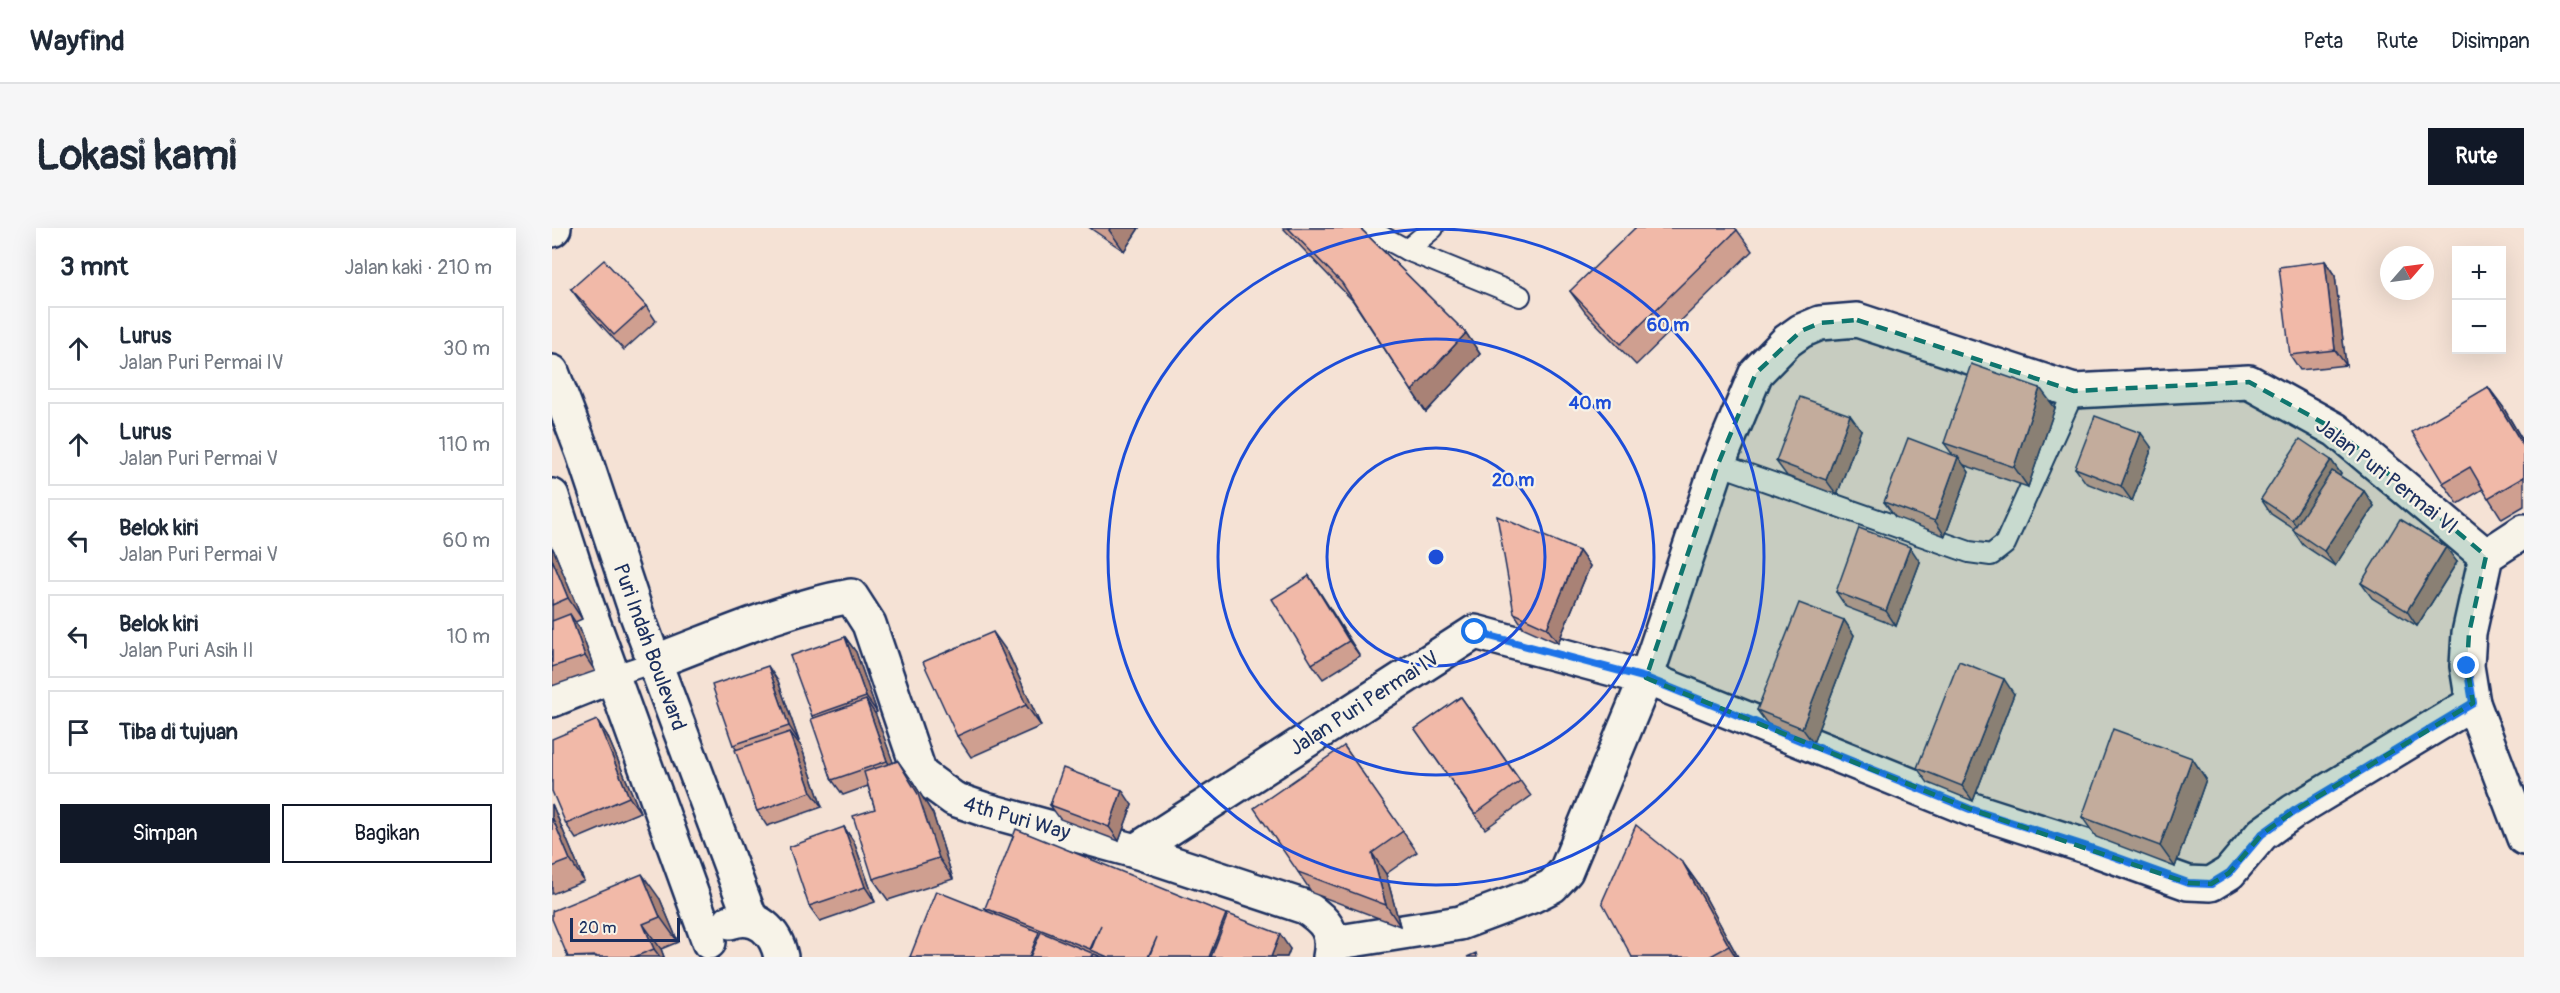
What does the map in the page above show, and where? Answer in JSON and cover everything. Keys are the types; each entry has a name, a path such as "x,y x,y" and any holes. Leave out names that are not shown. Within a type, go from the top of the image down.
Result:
{"street":[{"path":"1331,950 1460,923 1532,896 1552,886 1566,871 1646,678 1718,464 1756,373 1786,341 1820,323 1857,320 2074,391"},
{"name":"Puri Indah Boulevard","path":"552,372 654,662 751,920"},
{"name":"Jalan Puri Permai VI","path":"2074,391 2249,382 2336,430 2486,556"},
{"path":"552,484 589,472"},
{"name":"Puri Indah Boulevard","path":"552,496 708,950"},
{"path":"2524,531 2486,556 2469,633 2467,666 2473,703 2524,838"},
{"name":"4th Puri Way","path":"654,662 779,616 828,600 851,596 869,624 921,774 954,799 1135,851 1305,907 1325,921 1331,950"},
{"name":"Jalan Puri Permai IV","path":"1135,851 1475,632 1646,678 1970,809 2088,847 2188,883 2211,884 2229,873 2262,834 2294,811 2473,703"},
{"path":"552,700 612,676"},
{"path":"708,950 716,932 726,924 739,919 751,920 767,927 778,941 781,957"}],"lane":[{"path":"1372,228 1407,250 1520,296"},
{"path":"1407,250 1433,228"},
{"path":"1718,464 1969,552 1990,555 2005,544 2074,391"},
{"path":"612,676 654,662"}],"highlighted area":[{"path":"1857,320 2074,391 2249,382 2336,430 2486,556 2469,633 2467,666 2473,703 2294,811 2262,834 2229,873 2211,884 2188,883 1970,809 1646,678 1718,464 1756,373 1801,331 1820,323"}],"building":[{"path":"1288,228 1360,228 1466,333 1412,391 1342,283"},
{"path":"1635,228 1735,228 1737,230 1621,344 1570,291"},
{"path":"604,260 646,306 614,335 571,289"},
{"path":"2325,261 2335,350 2290,355 2279,267"},
{"path":"1971,364 2040,388 2014,467 1944,443"},
{"path":"2488,387 2524,447 2524,477 2488,498 2470,467 2443,483 2412,432"},
{"path":"1800,397 1850,415 1826,480 1776,461"},
{"path":"2095,416 2141,433 2121,486 2075,468"},
{"path":"1908,438 1958,457 1935,521 1884,502"},
{"path":"2300,439 2331,460 2292,520 2261,499"},
{"path":"2332,471 2364,491 2324,551 2293,530"},
{"path":"1497,516 1579,551 1547,628 1514,613"},
{"path":"2400,519 2446,547 2407,611 2361,583"},
{"path":"1859,528 1910,547 1886,611 1836,592"},
{"path":"552,559 568,598 552,605"},
{"path":"1309,576 1349,641 1312,664 1272,599"},
{"path":"1799,603 1844,620 1802,728 1757,710"},
{"path":"570,614 585,656 552,667 552,621"},
{"path":"993,632 1026,705 957,736 923,662"},
{"path":"845,637 866,697 812,716 790,656"},
{"path":"1959,661 2004,679 1962,786 1917,768"},
{"path":"768,666 789,726 733,745 712,685"},
{"path":"1461,697 1520,781 1475,814 1415,729"},
{"path":"866,700 887,761 832,780 811,719"},
{"path":"597,720 629,797 566,824 552,791 552,739"},
{"path":"2113,729 2192,758 2160,846 2082,817"},
{"path":"790,732 811,792 757,811 735,750"},
{"path":"1344,746 1403,831 1372,853 1386,905 1298,872 1254,808"},
{"path":"898,761 918,794 939,858 873,879 853,816 875,809 864,772"},
{"path":"1063,768 1122,790 1109,827 1050,805"},
{"path":"552,817 570,860 552,867"},
{"path":"1636,825 1683,863 1729,946 1709,957 1632,957 1602,902"},
{"path":"844,827 865,887 809,906 789,847"},
{"path":"1016,829 1226,914 1209,957 1149,957 1157,937 1148,957 1108,957 1091,950 1101,925 1090,949 985,908"},
{"path":"642,874 660,917 643,924 654,949 634,957 568,957 552,919 552,911"},
{"path":"936,891 1039,932 1029,957 910,957"},
{"path":"1228,914 1280,934 1271,957 1211,957"},
{"path":"1041,932 1092,953 1091,957 1030,957"}],"route":[{"path":"1475,632 1646,678 1970,809 2053,835 2188,883 2211,884 2229,873 2262,834 2294,811 2473,703 2467,666"}]}
